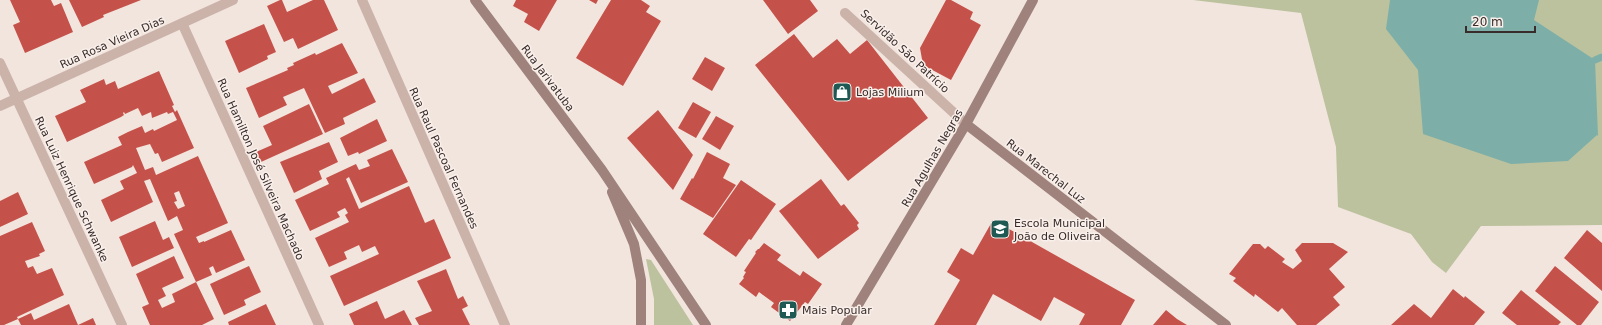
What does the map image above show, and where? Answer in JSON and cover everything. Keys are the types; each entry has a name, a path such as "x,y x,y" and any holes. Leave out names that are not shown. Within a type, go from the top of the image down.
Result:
{"main road":[{"name":"Rua Jarivatuba","path":"475,0 602,170 706,325"},
{"name":"Rua Agulhas Negras","path":"846,325 966,124 1033,0"},
{"name":"Rua Marechal Luz","path":"966,124 1226,325"},
{"name":"Rua Jarivatuba","path":"602,170 634,244 641,280 640,325"}],"street":[{"name":"Rua Rosa Vieira Dias","path":"0,106 233,0"},
{"name":"Rua Raul Pascoal Fernandes","path":"362,0 505,325"},
{"name":"Servidão São Patrício","path":"845,13 966,124"},
{"name":"Rua Hamilton José Silveira Machado","path":"182,23 319,325"},
{"name":"Rua Luiz Henrique Schwanke","path":"0,63 122,325"}],"green space":[{"path":"1193,0 1602,0 1602,225 1481,226 1446,273 1432,262 1411,234 1338,207 1336,147 1301,13"},
{"path":"646,259 651,260 693,325 654,325 654,299"}],"water":[{"path":"1390,0 1539,0 1534,20 1595,60 1598,136 1597,135 1568,161 1511,164 1423,134 1418,70 1386,29"}],"building":[{"path":"10,0 51,0 54,6 61,3 73,32 25,53 13,25 20,22"},
{"path":"69,0 141,0 103,15 104,17 82,27"},
{"path":"282,0 287,12 313,0 324,0 338,30 298,49 293,38 284,42 267,6"},
{"path":"516,0 557,0 539,31 524,22 528,14 513,6"},
{"path":"589,0 598,0 596,4"},
{"path":"611,0 641,0 650,6 646,12 661,21 623,86 576,58"},
{"path":"763,0 810,0 818,11 788,34"},
{"path":"946,0 951,0 973,12 970,19 981,25 951,80 923,65 920,48"},
{"path":"264,24 276,52 267,56 268,59 239,73 225,41"},
{"name":"Lojas Milium","path":"794,34 813,58 837,39 850,54 867,40 928,118 848,181 755,65"},
{"path":"342,43 358,73 328,86 332,94 364,78 376,102 343,118 345,124 325,133 304,88 283,97 287,105 259,118 246,88 288,70 287,68 294,65 293,63 315,53 316,55"},
{"path":"705,57 725,68 712,91 692,79"},
{"path":"159,71 174,105 172,106 175,112 177,110 194,148 162,162 158,153 155,154 150,144 136,148 145,170 153,167 156,175 198,156 228,223 196,237 199,243 204,242 231,230 245,260 216,273 213,266 209,268 212,275 196,282 174,234 183,230 177,216 168,221 150,179 144,181 153,202 111,222 101,200 124,189 120,181 137,173 133,165 132,167 94,184 84,162 122,145 118,137 128,132 142,126 145,133 153,129 154,131 177,120 173,112 168,114 167,112 152,118 151,112 142,116 138,108 125,114 124,112 124,115 121,117 67,142 55,116 86,102 80,90 104,79 106,85 115,81 118,89","holes":["179,191 185,206 178,209 174,202 177,201 174,193"]},
{"path":"693,102 711,112 696,138 678,128"},
{"path":"309,104 323,134 261,162 256,152 272,145 263,126"},
{"path":"658,110 693,155 673,190 627,138"},
{"path":"716,116 734,126 720,150 702,139"},
{"path":"377,119 387,141 359,154 358,152 348,156 340,138"},
{"path":"329,142 338,162 319,171 322,179 294,193 280,162"},
{"path":"392,149 408,182 361,203 349,177 346,179 359,209 409,186 425,223 434,219 451,258 344,306 330,276 379,254 375,246 362,252 359,245 344,252 347,259 329,267 315,238 349,222 345,215 348,213 345,208 337,212 340,217 310,231 295,200 329,184 326,178 356,164 359,170 370,166 367,160"},
{"path":"707,152 730,164 723,178 736,185 713,218 680,199 692,178 693,179"},
{"path":"821,179 841,206 844,204 859,223 857,225 859,229 818,259 779,211"},
{"path":"741,180 776,204 751,240 749,239 736,257 703,234"},
{"path":"18,192 28,214 0,227 0,201"},
{"path":"993,220 1135,300 1121,325 1079,325 1085,314 1054,297 1041,321 993,294 976,325 934,325 960,280 947,272 961,248 973,255"},
{"path":"155,221 163,240 169,237 174,248 132,267 119,237"},
{"path":"32,222 45,251 39,254 40,256 25,261 28,268 33,266 37,274 52,268 64,295 17,317 18,319 4,325 0,325 0,236"},
{"path":"1587,230 1602,243 1602,291 1564,258"},
{"path":"764,243 781,255 777,260 800,276 803,271 822,284 808,304 805,302 790,321 771,307 774,303 759,292 756,297 739,284 744,278 743,277 746,272 744,271 756,253 755,252"},
{"path":"1302,243 1333,243 1348,252 1329,269 1345,287 1333,297 1340,305 1316,325 1297,325 1282,308 1278,312 1255,294 1254,297 1233,281 1236,278 1229,274 1253,244 1260,244 1265,249 1268,246 1285,259 1282,262 1293,269 1302,261 1295,250"},
{"path":"174,256 184,278 162,288 166,296 158,300 162,308 175,302 172,294 196,282 214,319 202,325 150,325 142,307 149,304 136,274"},
{"path":"249,266 261,292 244,300 246,305 224,315 210,284"},
{"path":"1555,266 1599,302 1581,325 1577,325 1535,291"},
{"path":"446,269 458,299 463,296 468,306 462,309 470,325 419,325 415,318 432,311 417,281"},
{"path":"1453,289 1464,298 1465,296 1485,312 1474,325 1391,325 1414,304 1431,318"},
{"path":"1521,290 1561,322 1558,325 1517,325 1502,313"},
{"path":"377,301 385,319 404,310 412,325 354,325 349,314"},
{"path":"69,304 78,325 21,325 18,319 31,313 34,320"},
{"path":"266,304 276,325 229,325 228,322"},
{"path":"1166,310 1177,319 1187,325 1153,325"},
{"path":"93,318 96,325 78,325"}],"waterway":[{"path":"1595,60 1602,57"}],"place":[{"name":"Lojas Milium","path":"842,92"},
{"name":"Escola Municipal João de Oliveira","path":"1000,229"},
{"name":"Mais Popular","path":"788,310"}]}
